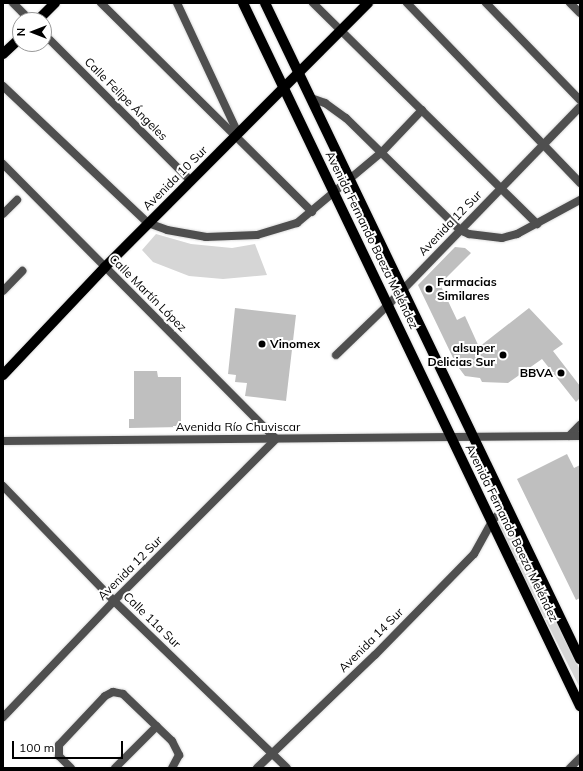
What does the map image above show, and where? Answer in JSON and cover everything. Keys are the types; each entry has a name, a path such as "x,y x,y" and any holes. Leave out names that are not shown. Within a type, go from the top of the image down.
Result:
{"main road":[{"path":"46,12 55,3"},
{"name":"Avenida Fernando Baeza Meléndez","path":"243,3 283,88 336,193 580,706"},
{"name":"Avenida Fernando Baeza Meléndez","path":"265,3 580,659"},
{"name":"Avenida 10 Sur","path":"3,375 105,267 368,3"},
{"path":"3,54 12,46"}],"street":[{"path":"13,3 22,12"},
{"path":"101,3 236,135 312,212"},
{"path":"177,3 236,135"},
{"path":"313,3 537,224"},
{"path":"407,3 544,142 580,183"},
{"path":"486,3 580,100"},
{"path":"570,3 580,13"},
{"name":"Calle Felipe Ángeles","path":"52,42 191,180"},
{"path":"3,86 148,224 185,234 228,238 275,232 297,223 336,193 382,152 422,110"},
{"path":"311,98 325,103 346,118 460,230 485,237 502,238 537,224 580,200"},
{"name":"Avenida 12 Sur","path":"336,355 403,290 580,106"},
{"name":"Calle Martín López","path":"3,164 276,439"},
{"path":"3,213 17,200"},
{"path":"3,291 22,271"},
{"path":"569,436 580,425"},
{"name":"Avenida Río Chuviscar","path":"3,440 474,438 580,436"},
{"name":"Avenida 12 Sur","path":"3,717 114,601 276,439"},
{"name":"Calle 11a Sur","path":"3,486 114,601 287,768"},
{"name":"Avenida 14 Sur","path":"257,768 474,554 492,521 507,506"},
{"path":"71,768 60,756 59,745 109,694 122,694 157,726 178,750 179,759 172,768"},
{"path":"115,768 157,726"},
{"path":"570,768 580,758"}],"shaded area":[{"path":"156,234 191,244 232,248 255,244 267,275 223,279 189,276 153,262 142,250"},
{"path":"506,517 580,670 580,688 496,523"}],"building":[{"path":"455,247 465,248 471,253 440,284 457,320 465,316 479,347 529,308 563,344 553,351 580,386 580,398 576,402 542,359 508,383 482,382 480,378 465,376 456,364 418,285"},
{"name":"Vinomex","path":"235,308 296,315 286,401 245,396 247,383 235,382 236,375 228,374"},
{"path":"134,371 157,371 158,377 181,377 181,427 129,428 129,419 134,419"},
{"path":"567,454 574,468 580,465 580,598 576,600 517,479"}],"place":[{"name":"Farmacias Similares","path":"429,289"},
{"name":"Vinomex","path":"262,344"},
{"name":"alsuper Delicias Sur","path":"503,355"},
{"name":"BBVA","path":"561,373"}]}
